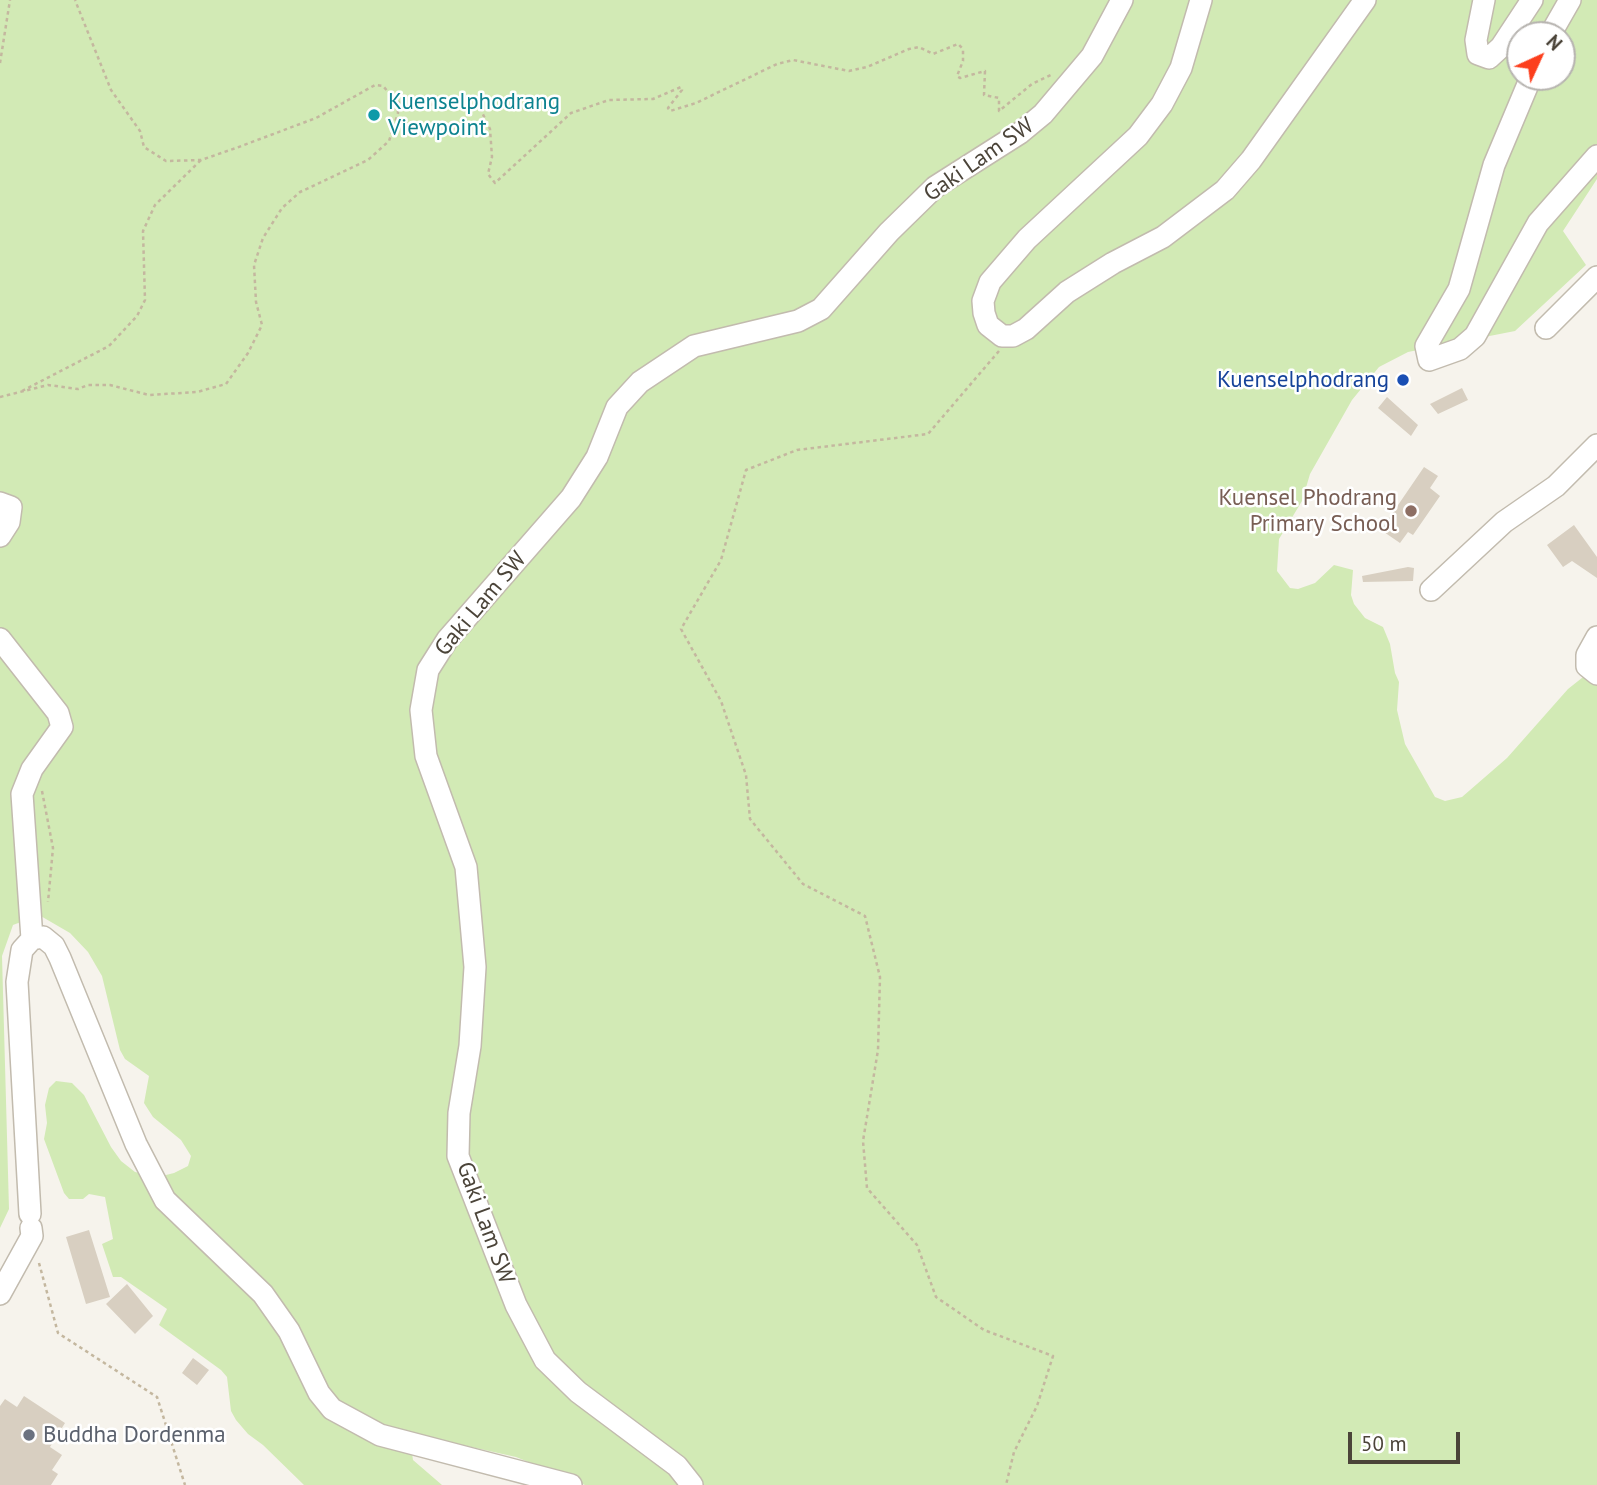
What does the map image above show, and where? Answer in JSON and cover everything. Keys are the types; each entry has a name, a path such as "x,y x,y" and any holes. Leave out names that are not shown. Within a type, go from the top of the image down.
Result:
{"street":[{"name":"Gaki Lam SW","path":"692,1485 677,1466 578,1392 545,1360 498,1262 458,1156 459,1113 470,1046 475,967 466,867 426,756 421,710 428,670 447,640 571,498 597,457 617,407 640,382 694,346 798,321 821,309 863,265 888,232 934,187 1020,133 1064,92 1092,56 1122,0"},
{"path":"1200,0 1181,68 1154,115 1129,145 1027,239 990,282 983,301 988,325 1002,336 1013,336 1026,329 1067,292 1113,263 1163,237 1200,212 1238,177 1365,0"},
{"path":"1485,0 1476,40 1478,54 1489,58 1502,47 1532,0"},
{"path":"1558,21 1570,0"},
{"path":"1525,91 1494,165 1459,289 1426,346 1429,360 1460,349 1475,336 1538,223 1597,156"},
{"path":"1546,328 1597,277"},
{"path":"1431,590 1504,522 1556,486 1597,445"},
{"path":"0,503 11,507 9,522 0,536"},
{"path":"1597,637 1587,655 1587,666 1597,674"},
{"path":"0,639 58,713 62,727 32,769 22,794 37,938"},
{"path":"0,1294 31,1226 16,982 22,950 37,938"},
{"path":"37,938 54,946 65,968 136,1144 165,1199 263,1294 289,1331 319,1393 332,1409 380,1435 570,1485"}],"path":[{"path":"0,63 10,0"},
{"path":"75,0 111,90 141,131 144,147 166,161 201,160 316,118 375,85 383,86 397,102 417,107 469,96 477,102 490,129 492,158 488,174 495,183 571,113 609,100 653,99 681,86 682,90 668,108 670,111 696,103 777,64 793,60 849,71 867,67 909,49 919,47 933,54 958,44 963,49 963,61 957,76 960,78 985,71 984,95 999,98 999,111 1048,75 1054,77 1064,92"},
{"path":"0,397 48,384 78,389 88,385 110,386 149,395 197,392 226,384 248,353 262,325 256,303 254,265 263,238 282,208 300,192 368,160 389,141 398,113 397,102"},
{"path":"13,395 109,346 127,329 145,300 144,232 155,205 201,160"},
{"path":"1006,1485 1014,1452 1037,1406 1053,1356 984,1330 936,1297 917,1245 867,1188 863,1141 878,1050 880,976 865,916 803,884 750,819 746,775 721,701 681,629 721,561 746,470 797,450 928,434 1013,336"},
{"path":"32,769 44,797 53,848 53,871 37,938"},
{"path":"31,1226 58,1333 157,1397 185,1485"}],"green space":[{"path":"0,0 1597,0 1597,179 1563,231 1586,265 1515,331 1408,352 1379,367 1352,400 1310,474 1302,501 1279,539 1277,571 1290,588 1298,589 1315,583 1334,565 1353,570 1351,595 1354,604 1365,618 1383,627 1390,644 1399,682 1397,710 1405,744 1435,797 1445,801 1462,797 1507,758 1568,689 1597,666 1597,1485 585,1485 516,1457 409,1433 413,1460 442,1485 304,1485 236,1420 231,1411 227,1377 221,1370 159,1325 167,1309 121,1277 113,1277 102,1244 113,1239 105,1197 89,1194 83,1199 69,1199 64,1193 44,1139 47,1123 45,1105 49,1088 56,1081 72,1083 84,1095 111,1147 121,1161 135,1172 158,1177 174,1173 188,1166 191,1156 181,1140 153,1117 144,1103 149,1076 125,1059 120,1050 102,976 88,952 70,933 39,915 13,925 2,956 9,1209 0,1228"}],"building":[{"path":"1462,388 1468,400 1438,414 1430,404"},
{"path":"1387,397 1418,425 1411,436 1378,408"},
{"path":"1424,467 1438,476 1430,488 1440,496 1413,535 1408,532 1400,543 1381,530"},
{"path":"1574,525 1597,557 1597,578 1572,561 1563,567 1547,545"},
{"path":"1414,568 1413,581 1363,582 1362,576"},
{"path":"89,1230 110,1297 86,1304 66,1237"},
{"path":"127,1284 153,1316 135,1334 106,1304"},
{"path":"193,1358 209,1370 197,1385 182,1373"},
{"name":"Buddha Dordenma","path":"24,1396 65,1423 50,1447 62,1455 52,1470 58,1474 51,1485 0,1485 0,1406 5,1399 17,1407"}],"place":[{"name":"Kuenselphodrang Viewpoint","path":"374,115"},
{"name":"Kuenselphodrang","path":"1403,380"},
{"name":"Kuensel Phodrang Primary School","path":"1411,511"},
{"name":"Buddha Dordenma","path":"29,1435"}]}
